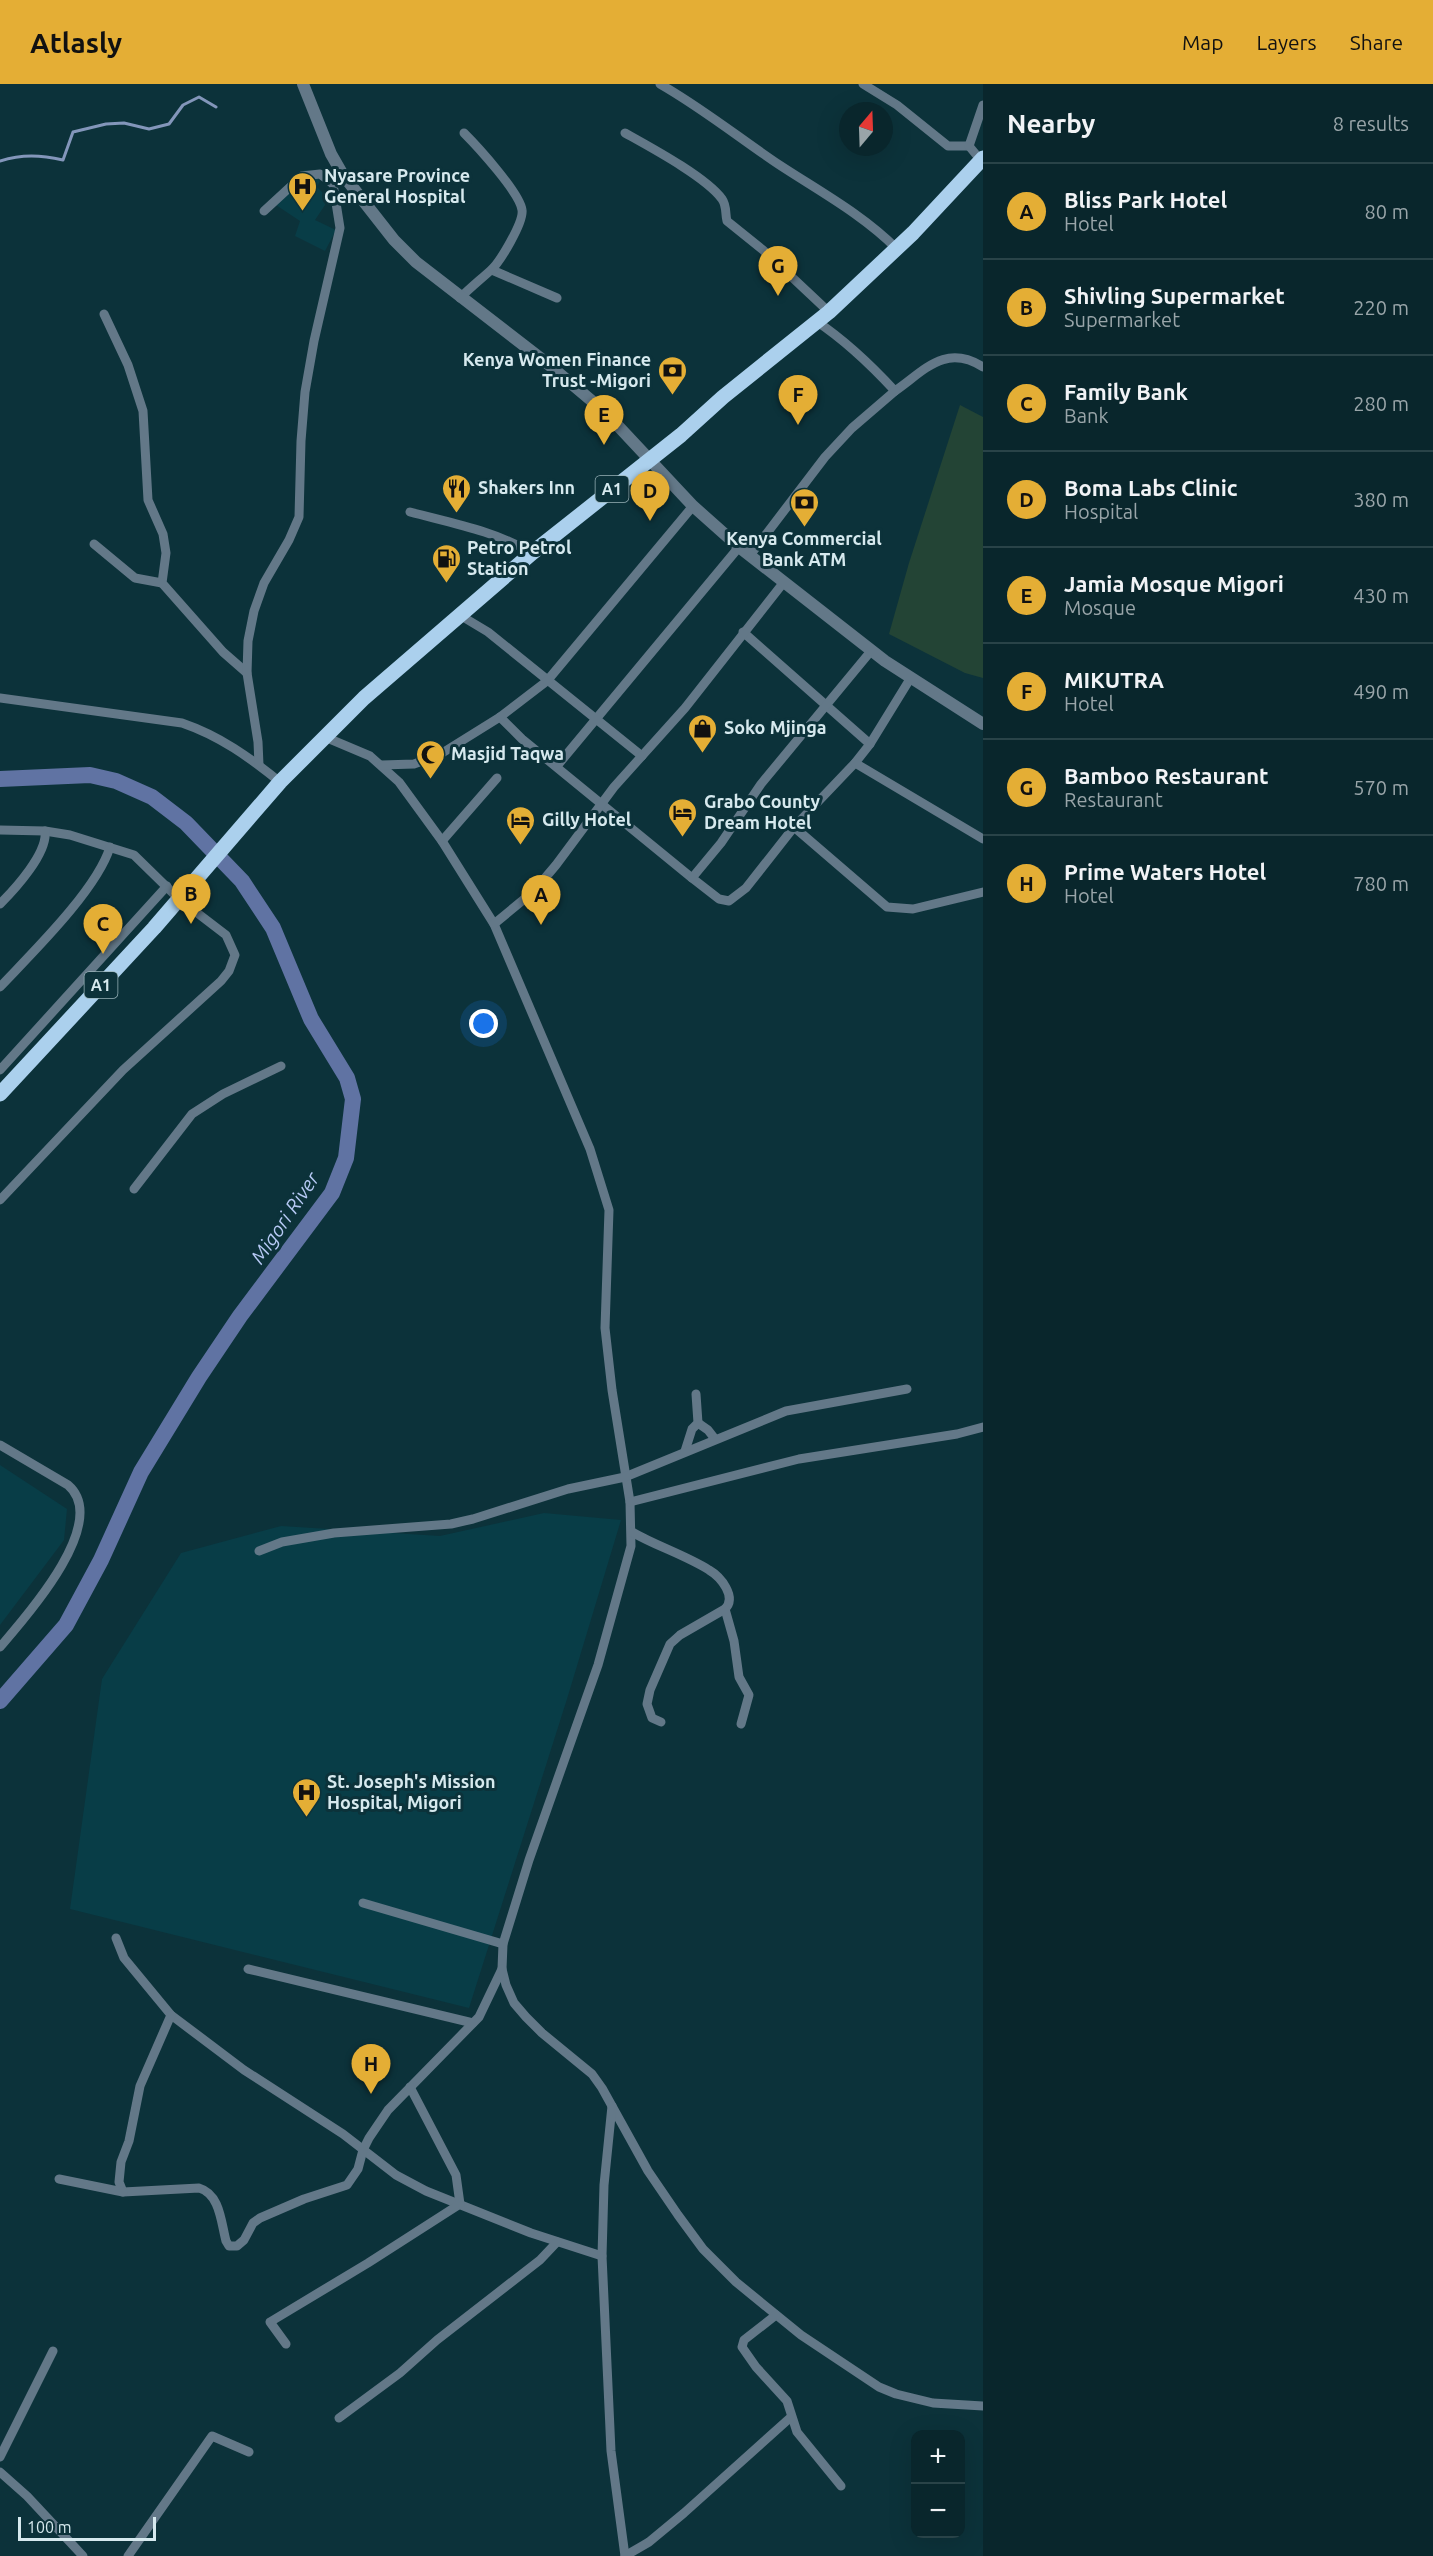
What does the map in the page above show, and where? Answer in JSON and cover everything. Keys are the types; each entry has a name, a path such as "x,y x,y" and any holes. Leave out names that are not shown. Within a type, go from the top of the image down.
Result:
{"highway":[{"name":"A1","path":"0,1094 179,899 280,782 388,676 532,553 829,312 897,249 982,161"}],"street":[{"path":"303,84 331,154 343,175 394,240 460,298 583,393 610,417 693,506 739,547 871,651 910,679 983,724"},
{"path":"660,84 691,102 777,163 828,194 871,225 897,249"},
{"path":"863,84 897,105 948,146 969,146 982,161"},
{"path":"969,146 983,105"},
{"path":"460,298 472,285 492,270 519,225 522,209 520,202 488,158 464,133"},
{"path":"625,133 677,164 712,189 725,204 727,221 763,250 829,312"},
{"path":"259,765 258,742 247,673 248,641 258,597 299,517 305,392 314,341 340,228 333,184 320,174 302,176 264,211"},
{"path":"333,184 343,175"},
{"path":"492,270 557,298"},
{"path":"104,314 128,365 143,411 148,500 164,534 166,553 162,583"},
{"path":"816,321 837,335 867,361 895,391"},
{"path":"751,555 825,457 852,428 895,391 938,360 948,358 968,360 983,367"},
{"path":"382,765 402,766 427,761 500,717 547,681 693,506"},
{"path":"410,512 456,523 510,542 532,553"},
{"path":"94,544 135,578 162,583 223,652 247,673"},
{"path":"556,766 739,547"},
{"path":"494,924 534,891 602,804 685,708 784,582"},
{"path":"459,614 488,632 642,756"},
{"path":"743,632 870,744"},
{"path":"692,878 721,843 761,784 871,651"},
{"path":"500,717 522,739 692,878 719,899 729,901 733,900 763,868 794,827 855,763 870,744 910,679"},
{"path":"0,698 182,723 220,738 280,782"},
{"path":"325,737 370,756 399,782 442,841 494,924 590,1149 605,1192 609,1230 605,1328 630,1502 632,1532 627,1564 598,1665 529,1860 503,1944 502,1969 506,1985 514,2003 526,2017 592,2074 648,2171 704,2249 736,2282 776,2315 850,2369 879,2387 896,2394 933,2403 983,2406"},
{"path":"855,763 983,839"},
{"path":"442,841 496,778"},
{"path":"794,827 887,907 913,909 983,892"},
{"path":"0,830 45,831 70,835 126,852 141,860 179,899 203,916 230,941 235,956 229,971 123,1070 0,1200"},
{"path":"0,904 31,866 43,845 45,831"},
{"path":"0,987 78,900 101,868 110,847"},
{"path":"0,1070 167,886"},
{"path":"134,1189 192,1114 223,1094 281,1066"},
{"path":"259,1551 282,1542 334,1533 451,1524 493,1514 568,1490 625,1477 786,1411 907,1389"},
{"path":"685,1451 692,1429 698,1423 696,1394"},
{"path":"698,1423 715,1439"},
{"path":"630,1502 822,1455 957,1434 983,1427"},
{"path":"0,1445 68,1485 75,1491 81,1509 77,1531 64,1561 19,1627 0,1647"},
{"path":"632,1532 710,1570 727,1589 729,1601 725,1609 680,1635 670,1644 646,1704 652,1718 661,1722"},
{"path":"725,1609 734,1641 739,1677 749,1697 741,1724"},
{"path":"363,1903 503,1944"},
{"path":"116,1938 124,1958 171,2014 244,2070 343,2134 411,2183 557,2242 602,2256"},
{"path":"248,1969 473,2024"},
{"path":"59,2179 123,2192 204,2189 213,2196 226,2241 229,2246 237,2246 244,2240 253,2223 260,2218 304,2199 347,2185 358,2169 363,2150 388,2110 473,2024 484,2009 502,1969"},
{"path":"123,2192 119,2182 121,2162 129,2141 140,2086 171,2014"},
{"path":"410,2087 456,2175 460,2204"},
{"path":"612,2106 604,2186 602,2256 611,2451 625,2556 649,2542 684,2513 791,2417"},
{"path":"286,2344 270,2322 460,2204"},
{"path":"339,2418 476,2312 540,2260 557,2242"},
{"path":"776,2315 744,2340 742,2347 756,2367 787,2401 797,2432 841,2486"},
{"path":"0,2457 53,2351"},
{"path":"128,2556 212,2436 249,2452"},
{"path":"0,2472 27,2496 83,2556"}],"shaded area":[{"name":"Nyasare Province General Hospital","path":"311,171 320,181 317,187 324,194 322,198 327,202 315,220 336,230 325,251 295,236 300,221 270,201 297,173"},
{"path":"0,1465 67,1509 64,1540 0,1625"},
{"name":"St. Joseph's Mission Hospital, Migori","path":"544,1513 621,1520 469,2008 70,1909 102,1679 181,1553 281,1526 440,1536"}],"green space":[{"path":"960,405 983,417 983,678 965,673 889,634 909,563"}],"waterway":[{"path":"0,161 32,156 63,160 73,132 106,124 124,123 149,129 169,124 183,105 199,97 216,107"},
{"name":"Migori River","path":"0,779 90,775 116,781 152,797 186,823 242,881 273,928 311,1019 347,1078 353,1099 346,1158 332,1193 240,1316 199,1377 141,1472 101,1560 66,1625 0,1701"}],"place":[{"name":"Nyasare Province General Hospital","path":"303,212"},
{"name":"Bamboo Restaurant","path":"778,296"},
{"name":"Kenya Women Finance Trust -Migori","path":"672,396"},
{"name":"MIKUTRA","path":"798,425"},
{"name":"Jamia Mosque Migori","path":"604,445"},
{"name":"Shakers Inn","path":"457,514"},
{"name":"Boma Labs Clinic","path":"650,521"},
{"name":"Kenya Commercial Bank ATM","path":"804,528"},
{"name":"Petro Petrol Station","path":"446,584"},
{"name":"Soko Mjinga","path":"703,754"},
{"name":"Masjid Taqwa","path":"430,780"},
{"name":"Grabo County Dream Hotel","path":"683,838"},
{"name":"Gilly Hotel","path":"521,846"},
{"name":"Shivling Supermarket","path":"191,924"},
{"name":"Bliss Park Hotel","path":"541,925"},
{"name":"Family Bank","path":"103,954"},
{"name":"St. Joseph's Mission Hospital, Migori","path":"306,1818"},
{"name":"Prime Waters Hotel","path":"371,2094"}]}
